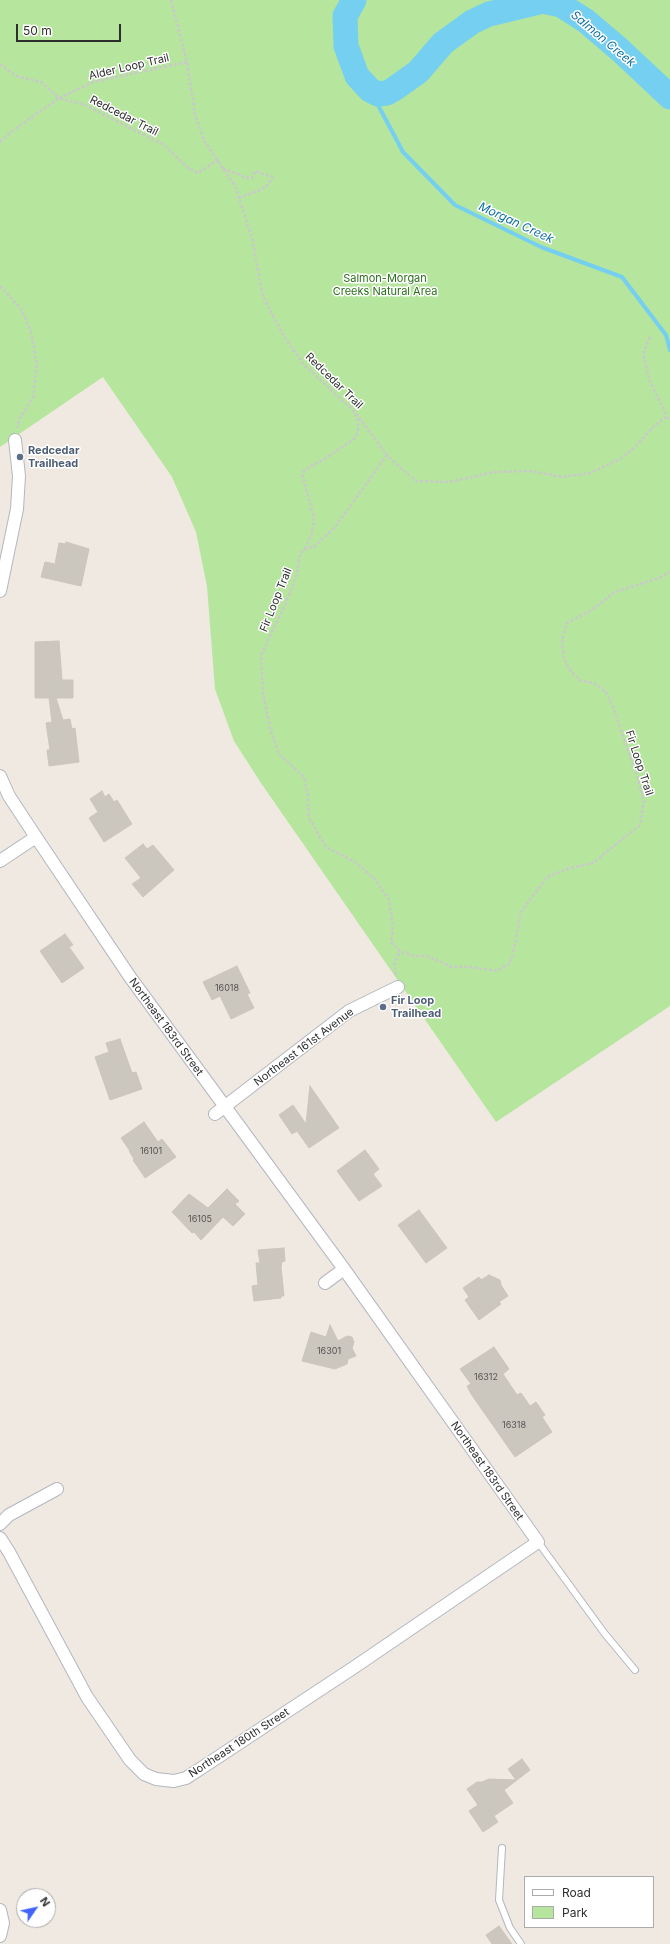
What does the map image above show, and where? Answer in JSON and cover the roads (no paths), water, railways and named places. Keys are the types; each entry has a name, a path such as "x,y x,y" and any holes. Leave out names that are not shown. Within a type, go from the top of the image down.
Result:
{"street":[{"path":"0,591 17,509 19,476 14,440"},
{"name":"Northeast 183rd Street","path":"0,776 9,796 219,1111 344,1269 538,1542"},
{"path":"0,861 36,837"},
{"name":"Northeast 161st Avenue","path":"219,1111 349,1011 398,987"},
{"path":"325,1283 344,1269"},
{"path":"0,1524 9,1516 56,1489"},
{"name":"Northeast 180th Street","path":"0,1538 10,1552 87,1697 130,1760 144,1774 156,1779 174,1781 186,1778 210,1763 538,1542"},
{"path":"0,1910 3,1923 0,1936"}],"lane":[{"name":"Northeast 183rd Street","path":"538,1542 605,1634 635,1670"},
{"path":"502,1848 499,1900 510,1928 521,1944"}],"waterway":[{"name":"Salmon Creek","path":"354,0 345,16 346,46 357,76 370,90 378,94 387,93 418,72 443,43 472,22 489,14 543,1 561,5 586,21 620,50 670,97"},
{"name":"Morgan Creek","path":"370,90 403,152 455,205 541,247 622,277 666,335 670,350"}],"place":[{"name":"Redcedar Trailhead","path":"20,457"},
{"name":"Fir Loop Trailhead","path":"383,1007"}],"park label":[{"name":"Salmon-Morgan Creeks Natural Area","path":"385,285"}]}
